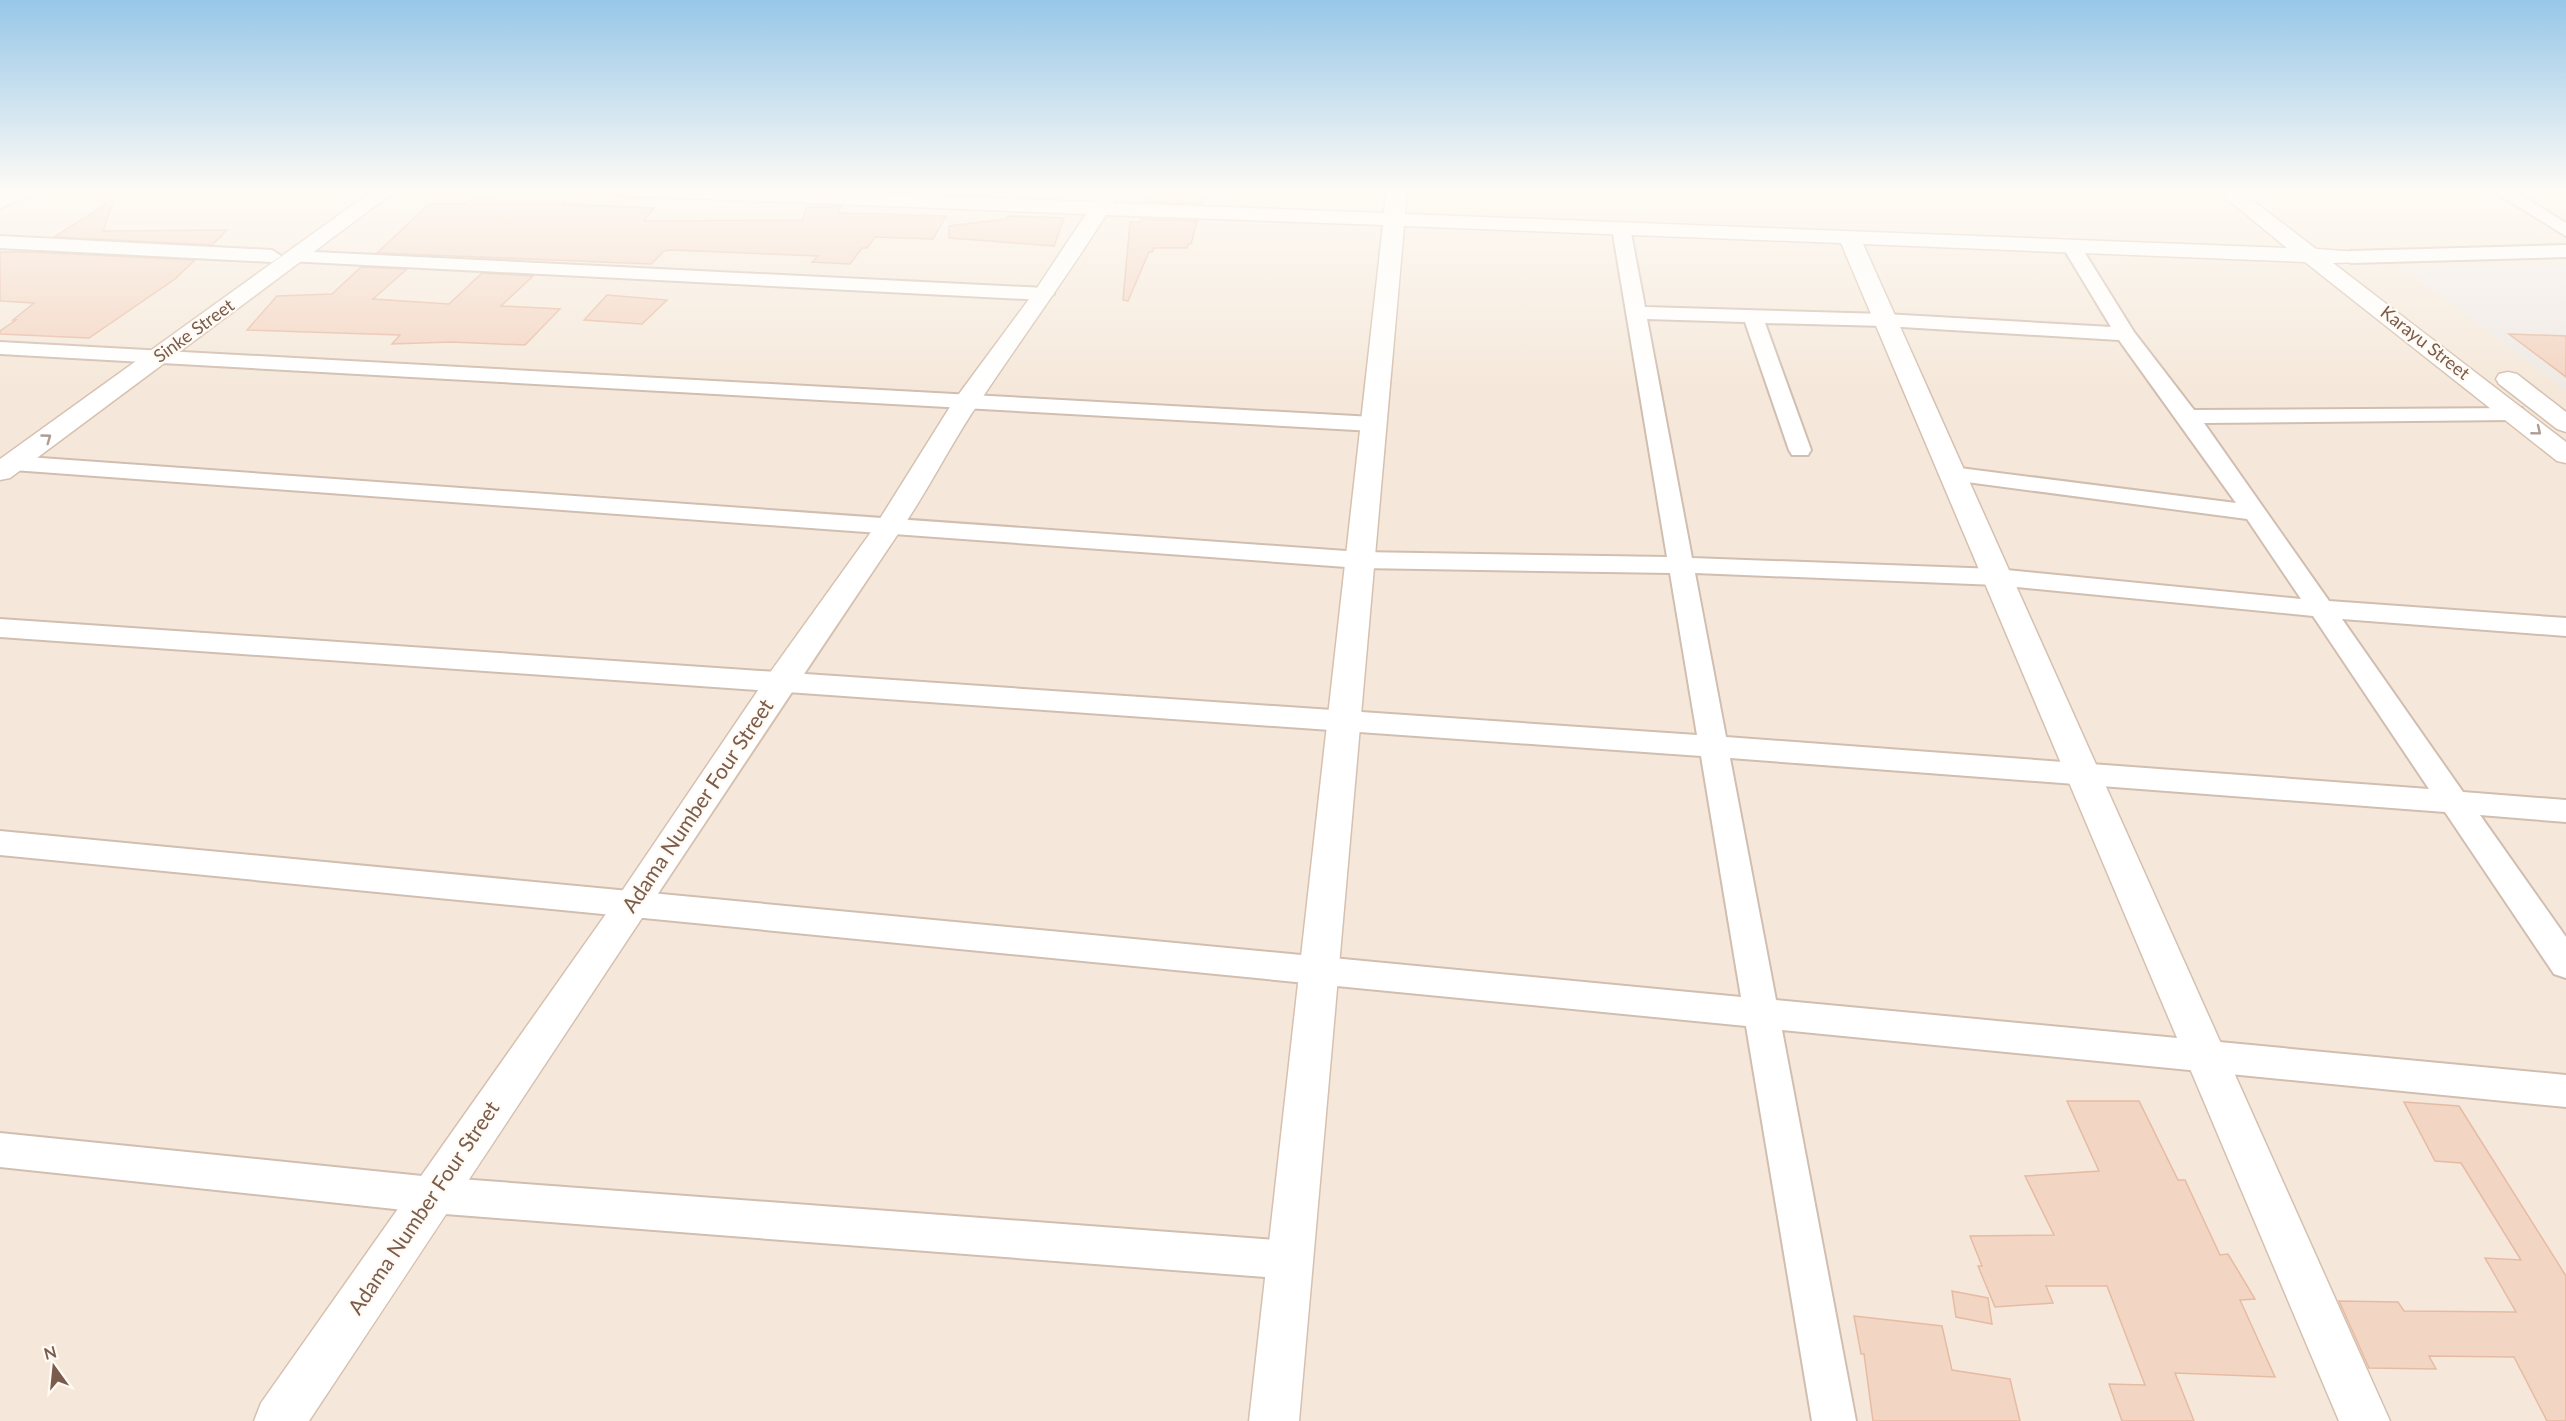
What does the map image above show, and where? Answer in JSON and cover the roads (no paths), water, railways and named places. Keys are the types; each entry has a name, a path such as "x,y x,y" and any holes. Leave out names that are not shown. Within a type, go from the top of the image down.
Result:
{"street":[{"path":"270,255 1044,294"},
{"name":"Adama Number Four Street","path":"279,1421 633,904 780,682 889,527 966,402 1069,255"},
{"path":"1274,1421 1390,255"},
{"path":"1626,255 1834,1421"},
{"path":"1857,255 2365,1421"},
{"path":"2077,255 2125,334 2188,417 2566,964"},
{"name":"Karayu Street","path":"2330,255 2566,455"},
{"name":"Karayu Street","path":"2346,255 2379,279"},
{"path":"2351,257 2411,255"},
{"name":"Sinke Street","path":"4,462 133,356 284,256"},
{"name":"Sinke Street","path":"4,462 158,357 284,256"},
{"path":"1636,313 1885,320 2125,334"},
{"path":"1753,316 1800,450"},
{"path":"0,348 1373,424"},
{"name":"Karayu Street","path":"2491,366 2566,424"},
{"path":"2188,417 2514,413"},
{"path":"4,462 1360,560 1681,565 1997,577 2322,609 2554,627 2566,650"},
{"path":"1952,474 2255,513"},
{"path":"0,628 2082,772 2566,812"},
{"path":"0,843 2566,1091"},
{"path":"0,1150 432,1195 1290,1260"}]}
